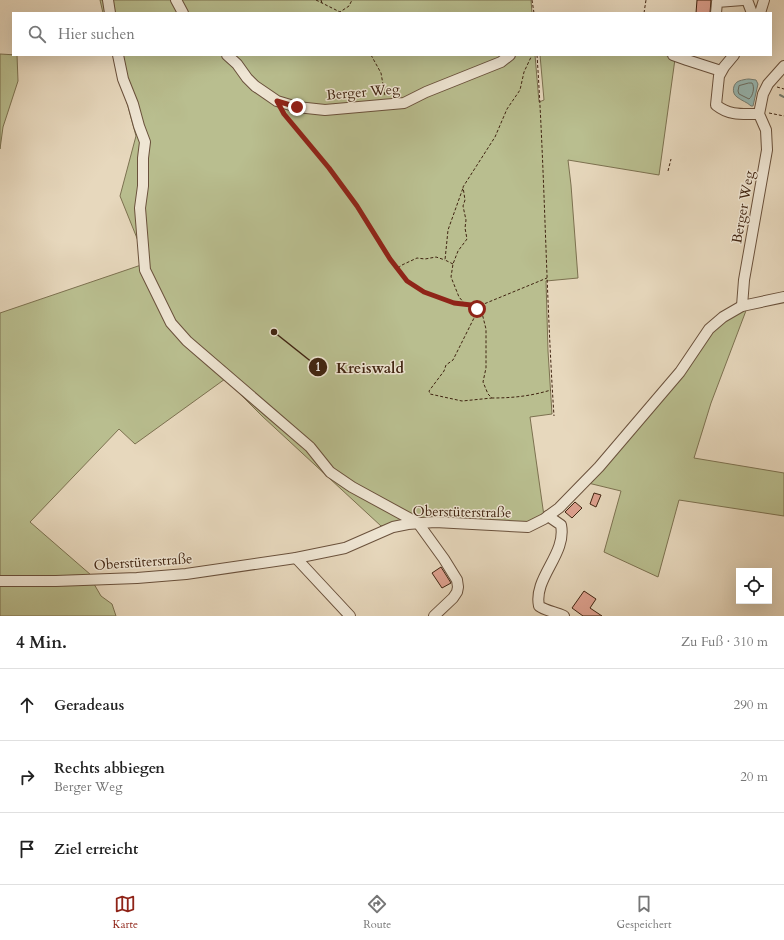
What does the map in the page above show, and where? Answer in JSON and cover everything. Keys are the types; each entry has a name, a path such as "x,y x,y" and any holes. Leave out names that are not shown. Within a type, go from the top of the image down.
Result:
{"street":[{"path":"108,0 110,12"},
{"path":"176,0 182,12"},
{"path":"716,12 717,2 743,0"},
{"path":"747,0 752,12"},
{"path":"760,12 764,0"},
{"path":"118,56 123,79 145,142 143,158 143,186 140,208 145,270 171,323 187,341 310,447 330,472 352,487 418,523 457,580 457,592 453,598 434,616"},
{"name":"Berger Weg","path":"228,56 237,64 255,86 277,101 297,107 325,110 400,104 501,62 509,56"},
{"path":"676,56 687,60 724,63"},
{"path":"733,56 724,63 718,82 716,105 724,111 760,117"},
{"name":"Berger Weg","path":"742,306 744,280 767,150 766,130 760,117 763,94 768,84 784,66"},
{"name":"Oberstüterstraße","path":"0,581 56,582 186,574 296,558 346,548 394,527 418,523 435,522 528,527 559,508 604,461 680,372 709,329 723,317 742,306 784,297"},
{"path":"548,516 561,525 561,541 537,598 539,606 543,609 553,611 564,616"},
{"path":"296,558 350,616"}],"path":[{"path":"316,0 338,12"},
{"path":"321,0 322,4"},
{"path":"341,12 349,6 352,0"},
{"path":"532,0 534,12"},
{"path":"645,12 646,0"},
{"path":"372,56 381,73 386,105"},
{"path":"445,260 448,230 463,187 495,137 507,109 520,90 524,72 532,56"},
{"path":"537,56 543,141 547,278 554,416"},
{"path":"277,101 284,114 329,168 357,206 407,281 424,292 454,303 479,306 547,278"},
{"path":"760,117 770,113 784,116"},
{"path":"668,171 671,159"},
{"path":"463,187 465,200 463,206 466,220 464,228 467,239 458,251 453,264 451,277 459,297 465,304"},
{"path":"398,269 402,265 417,258 425,259 436,257 453,264"},
{"path":"471,305 482,313 486,329 486,368 483,382 488,394 492,398"},
{"path":"477,309 476,314 453,360 446,365 429,391 430,394 462,402 492,398 513,398 535,395 552,390"}],"green space":[{"path":"100,0 531,0 532,12 103,12"},
{"path":"0,54 12,55 12,56 17,56 18,81 3,127 0,149"},
{"path":"114,56 535,56 539,102 544,100 540,56 668,56 675,59 659,175 568,160 578,278 546,281 552,414 530,417 544,516 528,525 406,521 381,526 262,416 225,379 135,444 119,429 30,522 91,575 0,577 0,313 147,263 120,196 136,136"},
{"path":"747,308 711,403 694,458 784,473 784,516 679,500 658,577 604,552 621,491 588,483 719,324"},
{"path":"94,584 101,596 112,604 116,616 0,616 0,585"}],"water":[{"path":"749,79 756,80 758,84 753,106 737,97 733,91 737,82"}],"building":[{"path":"697,0 711,0 710,12 696,12"},
{"path":"594,493 601,495 596,507 590,504"},
{"path":"575,502 582,508 572,518 565,512"},
{"path":"441,567 451,583 442,588 432,573"},
{"path":"584,591 596,599 590,608 602,616 583,616 572,608"}],"waterway":[{"path":"780,95 784,97"}],"place":[{"name":"Kreiswald","path":"274,332"}],"route":[{"path":"297,107 286,105 277,101 284,114 329,168 357,206 390,259 407,281 424,292 454,303 471,305 477,309"}]}
